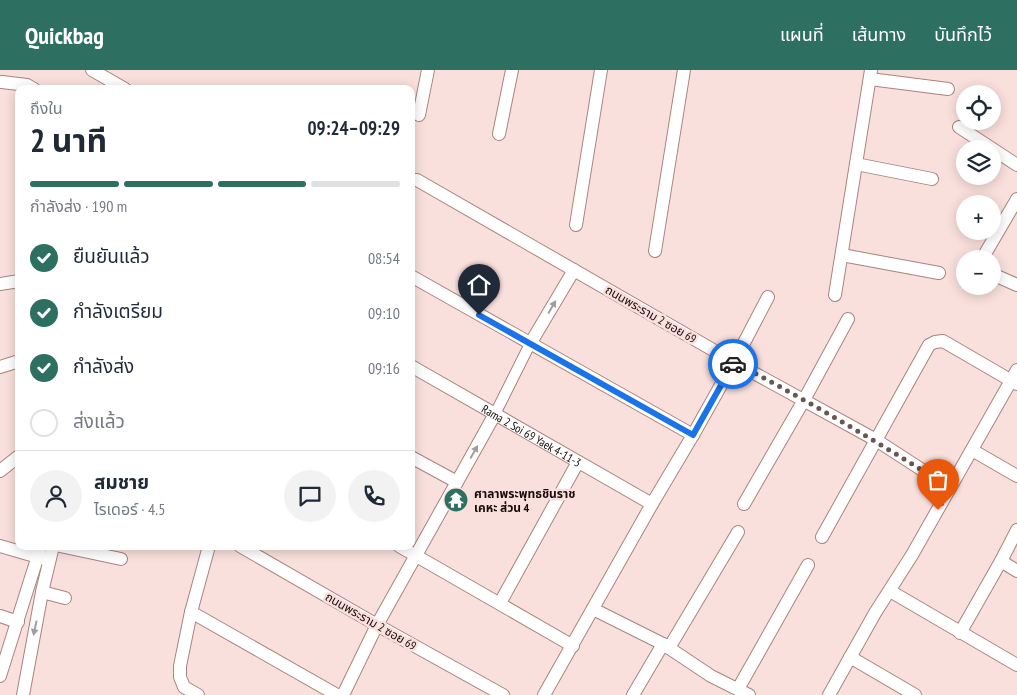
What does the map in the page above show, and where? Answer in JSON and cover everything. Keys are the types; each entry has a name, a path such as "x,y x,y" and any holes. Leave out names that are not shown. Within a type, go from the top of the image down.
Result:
{"street":[{"path":"92,70 118,85"},
{"path":"419,115 428,70"},
{"path":"498,134 512,70"},
{"path":"576,225 602,70"},
{"path":"655,251 684,70"},
{"path":"835,295 870,75 948,89"},
{"path":"3,81 22,85"},
{"path":"964,130 1017,165"},
{"path":"856,164 932,180"},
{"name":"ถนนพระราม 2 ซอย 69","path":"415,180 734,362 876,440 950,488"},
{"path":"987,250 1017,199"},
{"path":"842,255 939,273"},
{"path":"343,695 377,625 495,414 530,344 574,270"},
{"path":"415,278 693,435"},
{"path":"1001,278 1017,285"},
{"path":"0,284 15,282"},
{"path":"544,695 693,435 768,297"},
{"path":"744,504 848,320"},
{"path":"822,537 929,345 943,341 1015,378 829,695"},
{"path":"0,367 15,362"},
{"name":"Rama 2 Soi 69 Yaek 4-11-3","path":"415,368 652,504"},
{"path":"972,450 1017,476"},
{"path":"0,471 15,459"},
{"path":"415,459 457,482"},
{"path":"500,603 578,462"},
{"path":"960,633 1017,530"},
{"path":"633,695 738,532"},
{"path":"0,546 15,549"},
{"path":"22,550 43,554"},
{"path":"79,550 121,559"},
{"path":"198,695 184,687 180,677 180,666 190,612 208,550"},
{"name":"ถนนพระราม 2 ซอย 69","path":"247,550 503,695"},
{"path":"406,550 573,646"},
{"path":"23,695 42,592 43,554"},
{"path":"0,676 43,554"},
{"path":"1000,561 1017,571"},
{"path":"593,609 666,646 735,691 808,565"},
{"path":"890,591 1017,665"},
{"path":"42,592 65,598"},
{"path":"190,612 337,695"},
{"path":"0,616 18,622"},
{"path":"850,657 915,695"}],"way so far":[{"path":"733,364 734,362 787,390 876,440 950,488 938,510"}],"place":[{"name":"ศาลาพระพุทธชินราช เคหะ ส่วน 4","path":"456,500"}],"route":[{"path":"479,315 693,435 733,364"}]}
